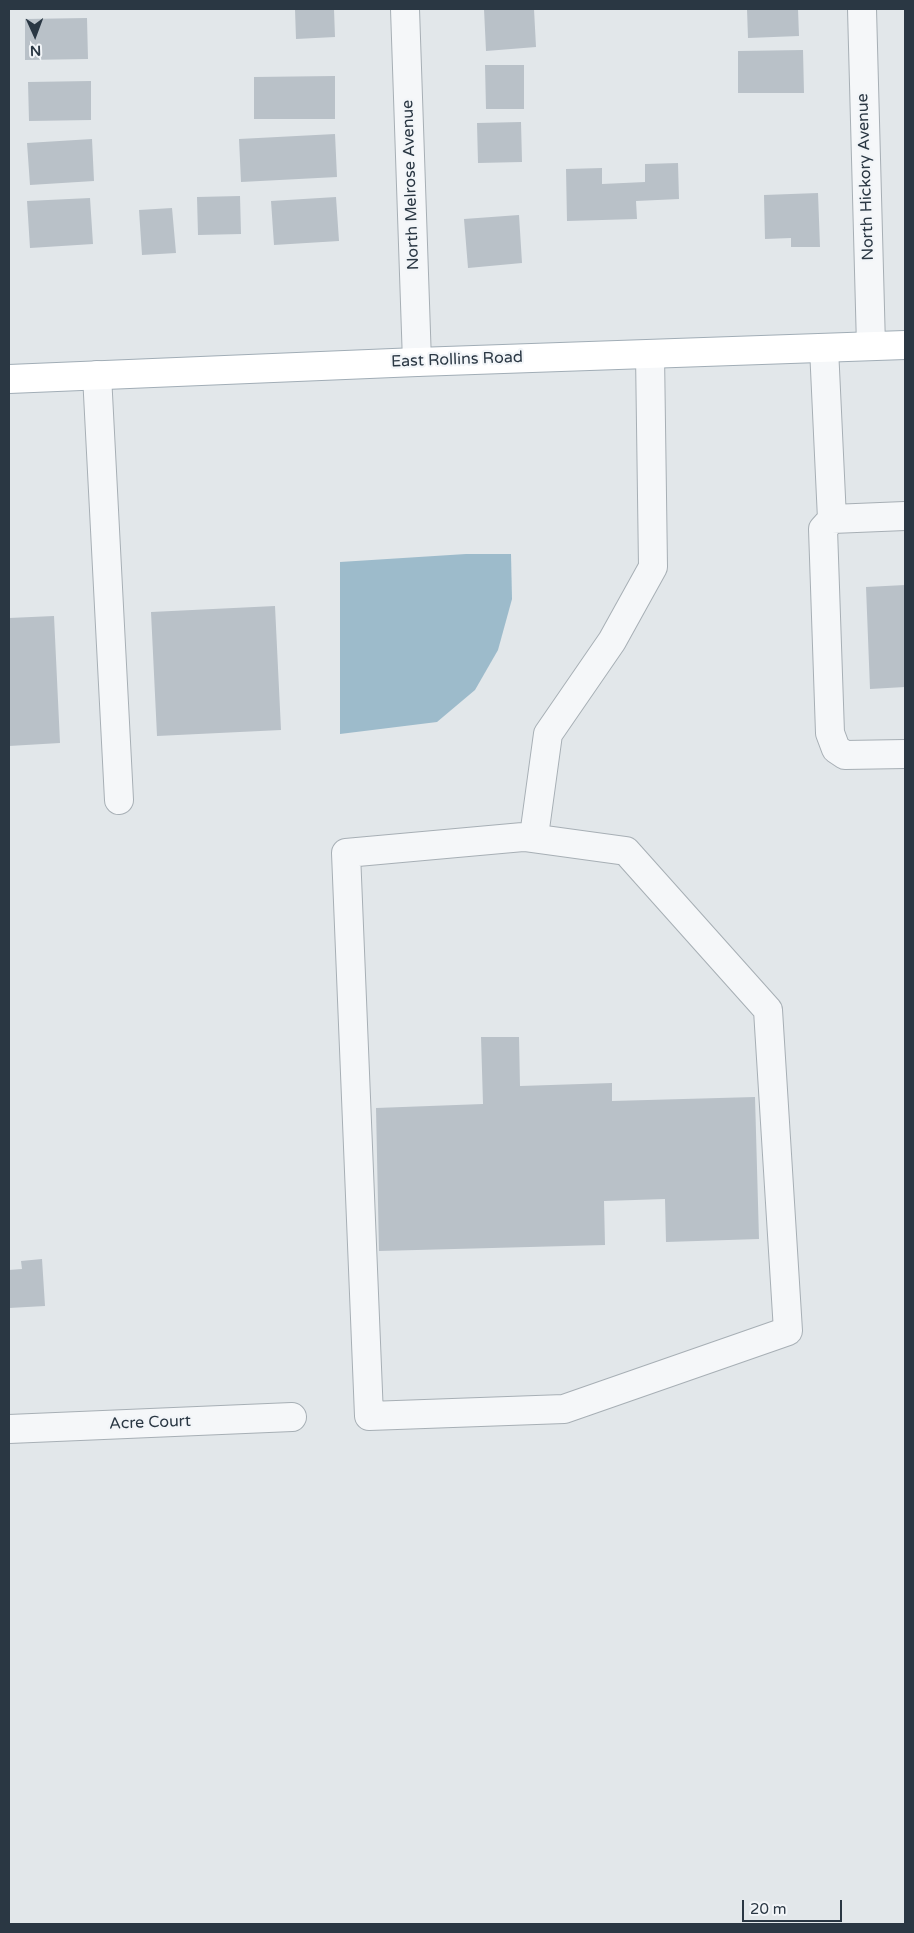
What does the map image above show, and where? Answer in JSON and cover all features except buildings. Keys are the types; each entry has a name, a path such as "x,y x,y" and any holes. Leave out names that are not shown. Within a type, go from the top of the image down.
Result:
{"main road":[{"name":"East Rollins Road","path":"9,379 417,362 905,345"}],"street":[{"name":"North Melrose Avenue","path":"405,9 417,362"},
{"name":"North Hickory Avenue","path":"862,9 871,346"},
{"path":"824,348 832,519 823,530 830,733 836,749 845,756 905,754"},
{"path":"524,837 626,851 768,1010 788,1331 564,1409 369,1416 346,853 534,836 548,734 612,641 653,567 650,354"},
{"path":"97,376 119,800"},
{"path":"832,519 905,516"},
{"name":"Acre Court","path":"9,1429 292,1417"}],"water":[{"path":"466,554 511,554 512,599 498,650 475,690 437,722 340,734 340,562"}]}
